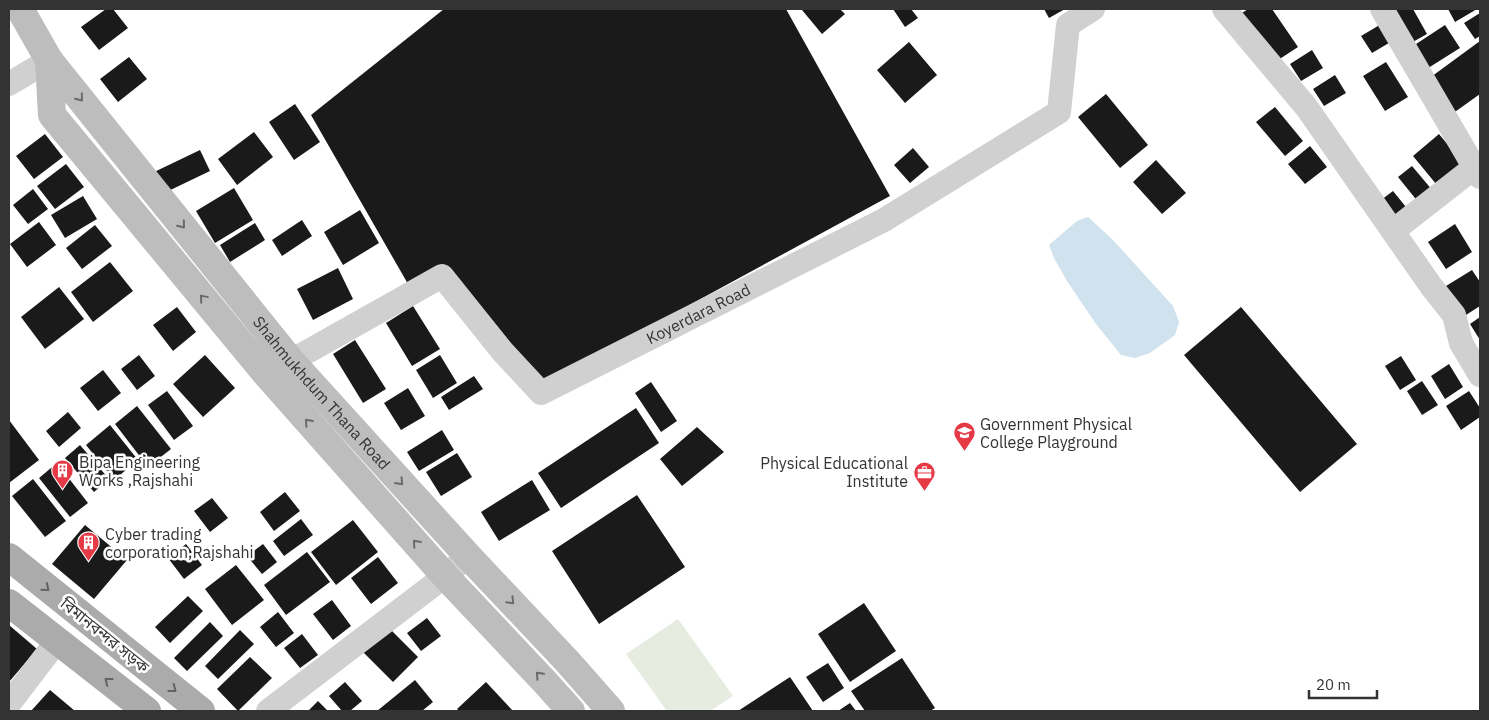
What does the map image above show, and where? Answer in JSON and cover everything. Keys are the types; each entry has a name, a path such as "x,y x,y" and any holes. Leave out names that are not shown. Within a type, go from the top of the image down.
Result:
{"main road":[{"name":"Shahmukhdum Thana Road","path":"20,9 49,60 291,361 611,711"},
{"name":"Shahmukhdum Thana Road","path":"49,60 52,115 267,375 444,576 571,711"},
{"name":"বিমানবন্দর সড়ক","path":"9,557 201,711"},
{"name":"বিমানবন্দর সড়ক","path":"9,603 146,711"}],"street":[{"name":"Koyerdara Road","path":"267,375 442,276 502,351 541,393 884,220 1059,112 1062,17 1093,9"},
{"path":"1224,9 1307,108 1392,231 1454,315 1461,343 1480,375"},
{"path":"1382,9 1478,169 1392,231"},
{"path":"9,84 49,60"},
{"path":"268,711 468,556"},
{"path":"9,704 58,641"}],"shaded area":[{"path":"678,619 733,696 710,711 667,711 626,654"}],"water":[{"path":"1088,217 1112,239 1173,306 1179,322 1175,335 1150,353 1135,358 1121,355 1096,324 1054,258 1049,245 1077,221"}],"building":[{"path":"106,9 113,9 128,28 99,50 81,27"},
{"path":"444,9 786,9 890,196 544,384 448,266 408,284 311,115"},
{"path":"803,9 840,9 845,14 822,34"},
{"path":"893,9 911,9 918,18 905,27"},
{"path":"1044,9 1065,9 1049,18"},
{"path":"1248,9 1272,9 1298,47 1272,64 1239,15"},
{"path":"1397,9 1413,9 1427,34 1411,43 1393,11"},
{"path":"1448,9 1477,9 1455,22"},
{"path":"1480,13 1480,36 1475,39 1464,23"},
{"path":"1383,23 1394,40 1372,53 1361,36"},
{"path":"1445,25 1460,48 1425,70 1410,48"},
{"path":"1480,41 1480,94 1445,119 1420,85"},
{"path":"909,42 937,75 905,103 877,70"},
{"path":"1312,50 1323,68 1301,81 1290,64"},
{"path":"129,57 147,79 118,102 100,79"},
{"path":"1386,62 1408,97 1385,111 1363,76"},
{"path":"1335,75 1346,93 1324,106 1313,89"},
{"path":"1106,94 1148,145 1120,168 1078,117"},
{"path":"295,104 320,142 294,160 269,122"},
{"path":"1275,107 1303,141 1285,156 1256,122"},
{"path":"254,132 273,157 237,185 218,159"},
{"path":"45,134 63,157 34,179 16,156"},
{"path":"1439,134 1467,168 1441,190 1413,156"},
{"path":"1310,146 1327,167 1305,184 1288,164"},
{"path":"913,148 929,167 910,183 894,165"},
{"path":"200,150 210,171 160,195 150,174"},
{"path":"1156,160 1186,193 1162,214 1133,182"},
{"path":"66,164 84,187 55,209 37,186"},
{"path":"1412,166 1433,191 1419,203 1398,177"},
{"path":"234,188 253,220 215,243 196,211"},
{"path":"33,189 48,209 28,224 13,205"},
{"path":"1393,191 1410,212 1398,222 1381,200"},
{"path":"83,196 97,219 65,238 51,215"},
{"path":"360,210 379,243 343,265 324,232"},
{"path":"302,220 312,236 282,256 272,240"},
{"path":"39,222 56,245 27,267 10,244"},
{"path":"255,223 265,240 230,262 220,245"},
{"path":"1455,224 1472,252 1446,269 1428,242"},
{"path":"95,225 112,246 82,269 66,248"},
{"path":"110,262 133,291 93,322 71,292"},
{"path":"338,268 353,299 313,320 297,289"},
{"path":"1472,270 1480,282 1480,306 1452,324 1433,294"},
{"path":"59,287 84,319 45,349 21,317"},
{"path":"413,306 440,349 412,366 386,323"},
{"path":"177,307 196,332 173,351 153,325"},
{"path":"1241,307 1357,444 1300,492 1184,355"},
{"path":"1480,317 1480,340 1470,324"},
{"path":"355,340 386,389 363,403 333,354"},
{"path":"139,355 155,376 137,390 121,369"},
{"path":"205,355 235,388 203,417 173,384"},
{"path":"440,355 457,383 433,398 416,370"},
{"path":"1401,356 1416,380 1400,390 1385,366"},
{"path":"1449,364 1463,387 1445,399 1431,376"},
{"path":"103,370 121,393 98,411 80,388"},
{"path":"474,376 483,389 449,410 441,397"},
{"path":"1422,381 1438,405 1422,415 1407,391"},
{"path":"651,382 677,421 661,432 635,393"},
{"path":"408,388 425,416 401,430 384,403"},
{"path":"167,391 193,426 174,440 148,405"},
{"path":"1469,391 1480,408 1480,417 1461,430 1446,406"},
{"path":"137,406 171,449 148,467 115,424"},
{"path":"636,408 659,443 561,508 538,473"},
{"path":"68,412 81,428 59,447 46,431"},
{"path":"9,420 39,460 9,483"},
{"path":"110,425 138,460 114,480 86,445"},
{"path":"697,427 724,452 682,486 660,459"},
{"path":"442,430 454,450 419,471 407,452"},
{"path":"80,445 109,479 94,492 65,458"},
{"path":"457,453 472,477 441,496 426,472"},
{"name":"Bipa Engineering Works ,Rajshahi","path":"57,463 88,503 70,517 39,478"},
{"path":"33,479 66,521 45,537 12,496"},
{"path":"532,480 550,510 499,541 481,512"},
{"path":"285,492 300,511 274,531 260,512"},
{"path":"637,495 685,567 599,624 552,551"},
{"path":"212,498 228,518 210,532 194,511"},
{"path":"301,519 313,535 284,556 273,541"},
{"path":"353,520 378,552 336,585 311,552"},
{"name":"Cyber trading corporation,Rajshahi","path":"85,525 127,560 94,599 52,564"},
{"path":"186,544 202,565 184,579 168,558"},
{"path":"263,544 277,562 262,574 247,556"},
{"path":"307,552 330,582 286,615 264,585"},
{"path":"378,557 398,583 371,604 351,578"},
{"path":"236,565 264,600 232,625 205,589"},
{"path":"188,596 203,611 170,643 155,627"},
{"path":"332,600 351,626 333,640 313,614"},
{"path":"864,603 896,651 850,682 818,634"},
{"path":"278,612 294,633 276,647 260,627"},
{"path":"427,618 441,636 421,651 407,633"},
{"path":"210,622 223,636 187,671 174,658"},
{"path":"9,625 37,649 9,682"},
{"path":"387,626 418,657 393,682 362,651"},
{"path":"240,630 254,644 218,679 205,666"},
{"path":"302,634 318,655 300,668 284,648"},
{"path":"250,657 272,678 238,711 217,689"},
{"path":"902,658 935,708 930,711 865,711 851,691"},
{"path":"828,663 844,688 823,702 806,677"},
{"path":"790,677 813,711 738,711"},
{"path":"415,680 433,702 422,711 377,711"},
{"path":"345,682 362,701 350,711 342,711 329,696"},
{"path":"486,682 513,711 459,711 457,709"},
{"path":"50,690 75,711 31,711"},
{"path":"318,701 328,711 308,711"},
{"path":"850,703 856,711 838,711"}],"place":[{"name":"Government Physical College Playground","path":"964,452"},
{"name":"Bipa Engineering Works ,Rajshahi","path":"63,490"},
{"name":"Physical Educational Institute","path":"924,491"},
{"name":"Cyber trading corporation,Rajshahi","path":"89,562"}]}
